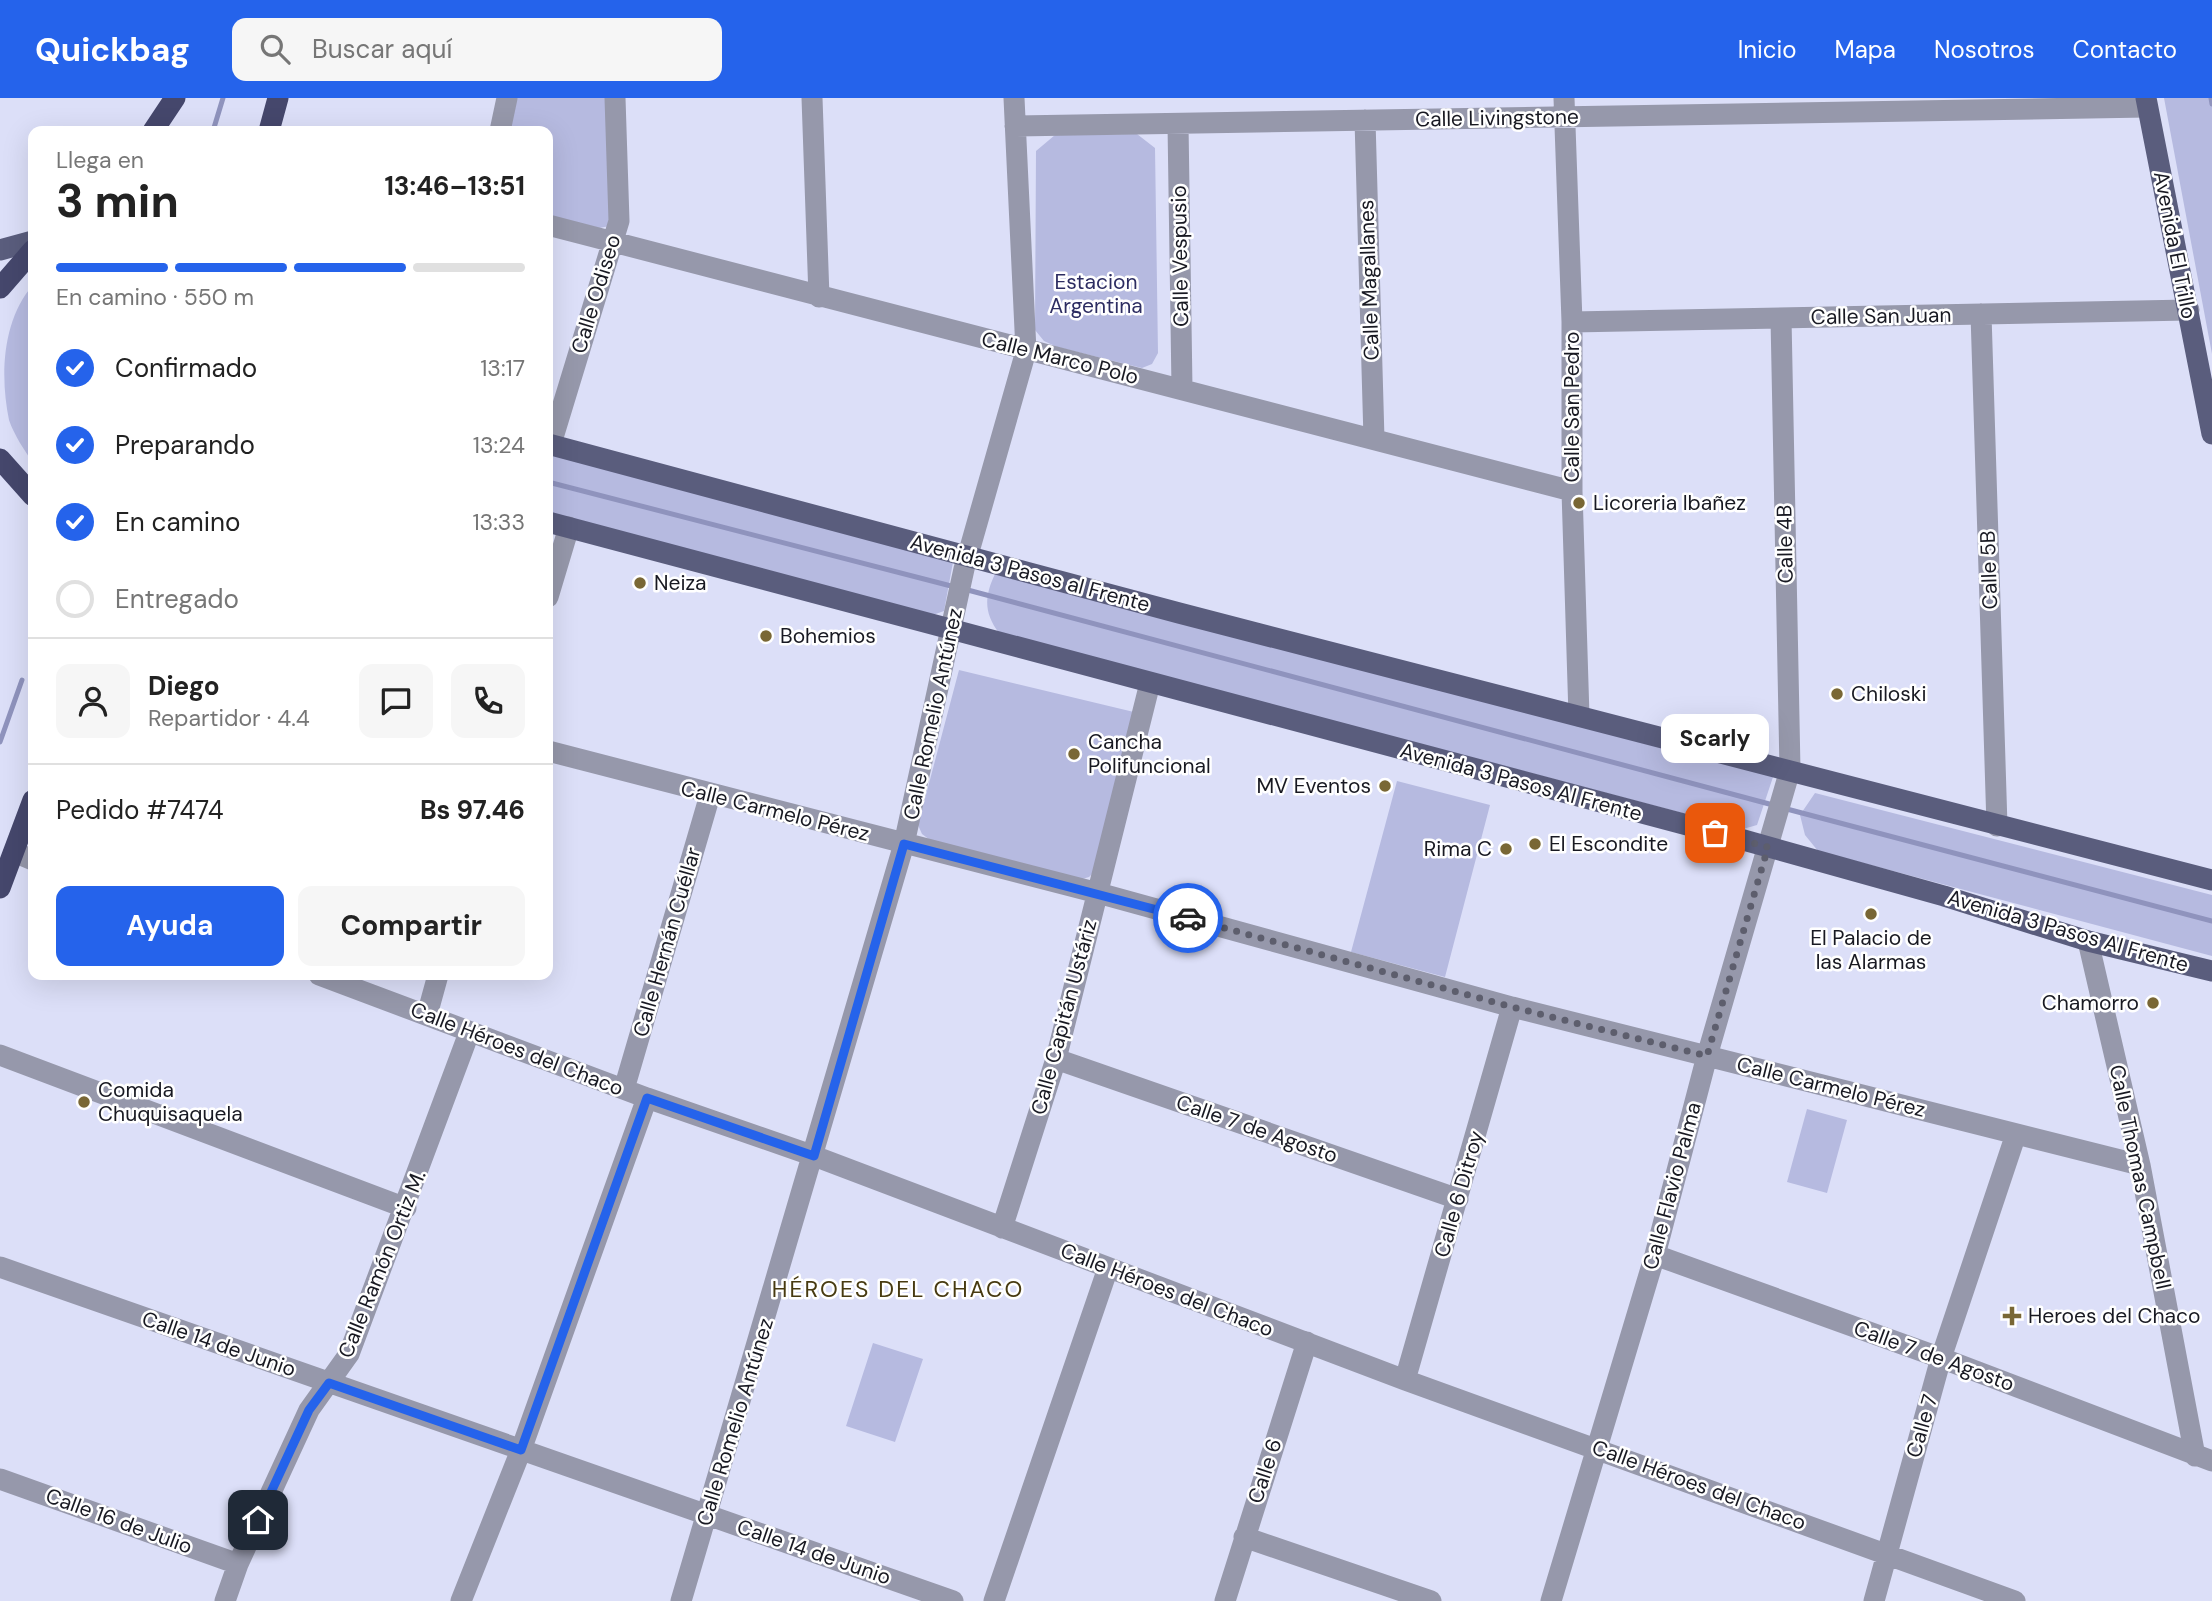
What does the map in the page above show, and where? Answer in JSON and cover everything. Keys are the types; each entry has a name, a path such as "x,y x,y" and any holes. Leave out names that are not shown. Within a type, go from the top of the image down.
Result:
{"highway":[{"path":"156,126 173,98"},
{"path":"270,126 278,98"},
{"path":"0,288 28,256"},
{"path":"0,459 28,490"},
{"path":"0,888 24,856 28,831"}],"main road":[{"name":"Avenida El Trillo","path":"2146,102 2212,434"},
{"path":"0,250 28,242"},
{"name":"Avenida 3 Pasos al Frente","path":"553,445 966,562 1578,716"},
{"path":"558,525 953,620"},
{"name":"Avenida 3 Pasos Al Frente","path":"953,620 1150,682 1772,837 1944,896 2088,941 2212,971"},
{"path":"1578,716 1787,778 1997,826 2212,880"}],"street":[{"path":"501,126 507,98"},
{"name":"Calle Odiseo","path":"553,431 619,221 615,98"},
{"path":"812,98 819,297"},
{"name":"Calle Romelio Antúnez","path":"681,1601 904,844 966,562 1026,351 1014,98"},
{"name":"Calle Livingstone","path":"1015,126 1365,120 1564,107 2146,102"},
{"name":"Calle San Pedro","path":"1564,107 1572,322 1572,491 1578,716"},
{"name":"Calle Magallanes","path":"1365,120 1374,439"},
{"name":"Calle Vespusio","path":"1178,124 1181,388"},
{"name":"Calle Marco Polo","path":"553,226 1572,491"},
{"name":"Calle San Juan","path":"1572,322 2189,310"},
{"name":"Calle 5B","path":"1981,314 1997,826"},
{"name":"Calle 4B","path":"1781,318 1787,778"},
{"path":"553,561 558,525"},
{"name":"Calle Capitán Ustáriz","path":"1002,1228 1056,1059 1150,682"},
{"name":"Calle Carmelo Pérez","path":"553,752 1098,893 1512,1007 2140,1165"},
{"name":"Calle Flavio Palma","path":"1551,1601 1655,1255 1707,1056 1787,778"},
{"name":"Calle Hernán Cuéllar","path":"624,1089 710,795"},
{"name":"Calle Thomas Campbell","path":"2088,941 2140,1165 2203,1459"},
{"name":"Calle Héroes del Chaco","path":"332,980 469,1033 814,1156 1405,1380 1886,1552 2015,1601"},
{"path":"426,1015 436,980"},
{"name":"Calle 6 Ditroy","path":"1405,1380 1512,1007"},
{"name":"Calle Ramón Ortiz M.","path":"225,1601 238,1564 309,1410 349,1354 469,1033"},
{"path":"0,1055 405,1208"},
{"name":"Calle 7 de Agosto","path":"1056,1059 1458,1199"},
{"path":"461,1601 521,1450 647,1098"},
{"name":"Calle 7","path":"1874,1601 1941,1358 2016,1134"},
{"name":"Calle 7 de Agosto","path":"1655,1255 1941,1358 2203,1459"},
{"name":"Calle 14 de Junio","path":"0,1267 708,1515 908,1594 953,1601"},
{"path":"995,1601 1108,1268"},
{"name":"Calle 6","path":"1225,1601 1307,1342"},
{"name":"Calle 16 de Julio","path":"0,1479 238,1564"},
{"path":"1244,1537 1431,1601"}],"green space":[{"path":"517,98 610,98 610,226 599,228 553,216 553,126 509,126"},
{"path":"2164,98 2212,98 2212,354"},
{"name":"Estacion Argentina","path":"1137,134 1155,148 1158,353 1152,364 1142,368 1057,347 1044,341 1035,330 1036,151 1055,135"},
{"path":"28,292 28,455 9,420 4,368 9,332"},
{"path":"553,455 953,562 944,611 930,616 553,515"},
{"path":"995,574 1774,774 1757,825 1743,829 999,633 990,619 987,605"},
{"path":"959,670 1138,713 1095,871 1089,877 1079,880 930,840 922,834 918,825"},
{"path":"1397,781 1490,805 1445,977 1351,952"},
{"path":"1815,793 2212,895 2212,956 1818,851 1805,835 1800,815"},
{"path":"1807,1109 1847,1120 1827,1193 1787,1182"},
{"path":"873,1343 923,1359 895,1442 846,1426"}],"waterway":[{"path":"215,126 223,98"},
{"path":"2211,98 2212,104"},
{"path":"553,483 955,587"},
{"path":"964,589 1773,805"},
{"path":"0,742 22,680"},
{"path":"1783,808 2212,921"}],"way so far":[{"path":"1188,918 1512,1007 1707,1056 1768,847 1715,833"}],"place":[{"name":"Licoreria Ibañez","path":"1579,503"},
{"name":"Neiza","path":"640,583"},
{"name":"Bohemios","path":"766,636"},
{"name":"Chiloski","path":"1837,694"},
{"name":"Cancha Polifuncional","path":"1074,754"},
{"name":"MV Eventos","path":"1385,786"},
{"name":"Scarly","path":"1715,833"},
{"name":"El Escondite","path":"1535,844"},
{"name":"Rima C","path":"1506,849"},
{"name":"El Palacio de las Alarmas","path":"1871,914"},
{"name":"Chamorro","path":"2153,1003"},
{"name":"Comida Chuquisaquela","path":"84,1102"},
{"name":"Heroes del Chaco","path":"2012,1316"}],"district":[{"name":"HÉROES DEL CHACO","path":"898,1289"}],"route":[{"path":"258,1520 309,1410 329,1383 521,1450 647,1098 814,1156 904,844 1188,918"}]}
